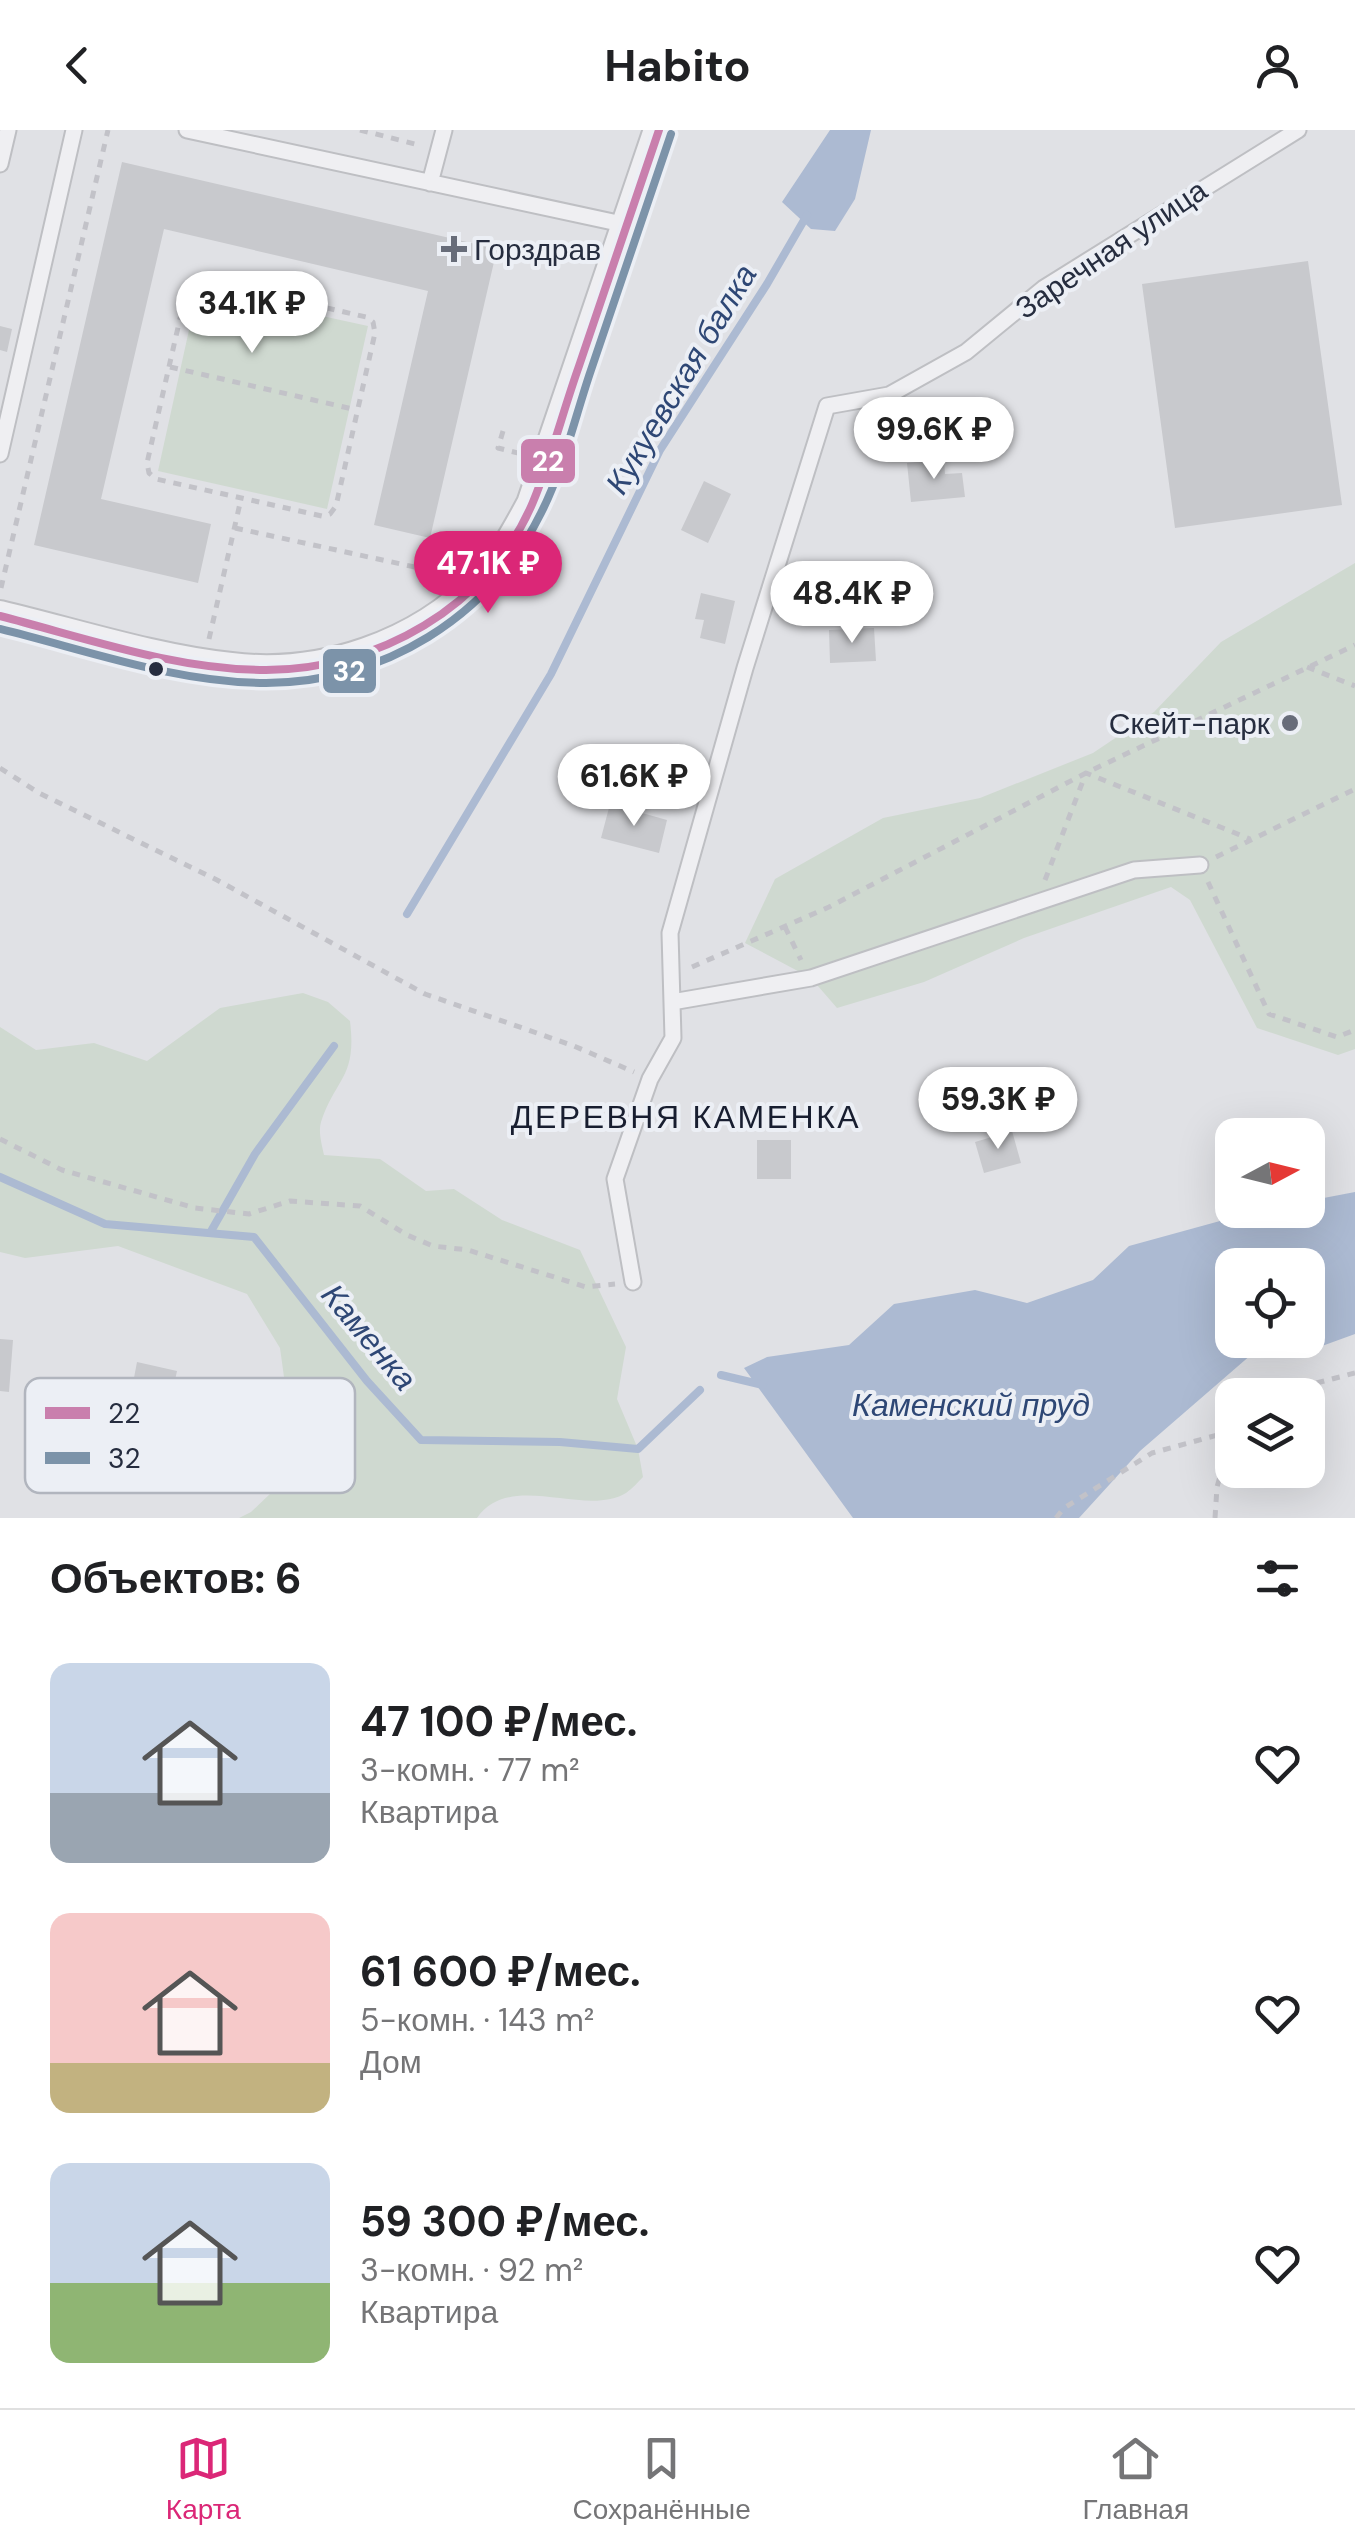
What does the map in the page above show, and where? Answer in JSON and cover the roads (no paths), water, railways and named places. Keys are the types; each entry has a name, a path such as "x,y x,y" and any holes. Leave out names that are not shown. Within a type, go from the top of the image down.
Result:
{"street":[{"path":"0,616 200,664 268,670 340,662 380,648 455,606 485,577 532,504 659,130"}],"lane":[{"path":"0,164 8,130"},
{"path":"0,454 74,130"},
{"path":"187,130 627,225"},
{"path":"430,183 444,130"},
{"name":"Заречная улица","path":"633,1282 615,1180 650,1078 673,1038 670,933 745,668 827,406 889,395 966,352 1044,288 1298,130"},
{"path":"672,1002 810,978 1134,870 1200,865"}],"water":[{"path":"830,130 871,130 855,199 835,231 811,229 782,202"},
{"name":"Каменский пруд","path":"1355,1192 1355,1334 1325,1345 1325,1248 1215,1248 1215,1358 1247,1358 1224,1378 1215,1378 1215,1386 1140,1451 1079,1518 853,1518 744,1368 767,1357 849,1345 894,1304 975,1290 1027,1303 1093,1280 1129,1246 1215,1222 1215,1228 1325,1228 1325,1198"}],"waterway":[{"name":"Кукуевская балка","path":"407,914 551,674 660,450 807,215"},
{"name":"Кукуевская балка","path":"210,1233 255,1154 334,1046"},
{"name":"Каменка","path":"0,1177 105,1224 254,1237 367,1381 421,1440 560,1442 638,1449 700,1390"},
{"name":"Каменка","path":"721,1375 763,1385"}],"place":[{"name":"Горздрав","path":"454,249"},
{"name":"Скейт-парк","path":"1290,723"}],"district":[{"name":"ДЕРЕВНЯ КАМЕНКА","path":"686,1117"}]}
